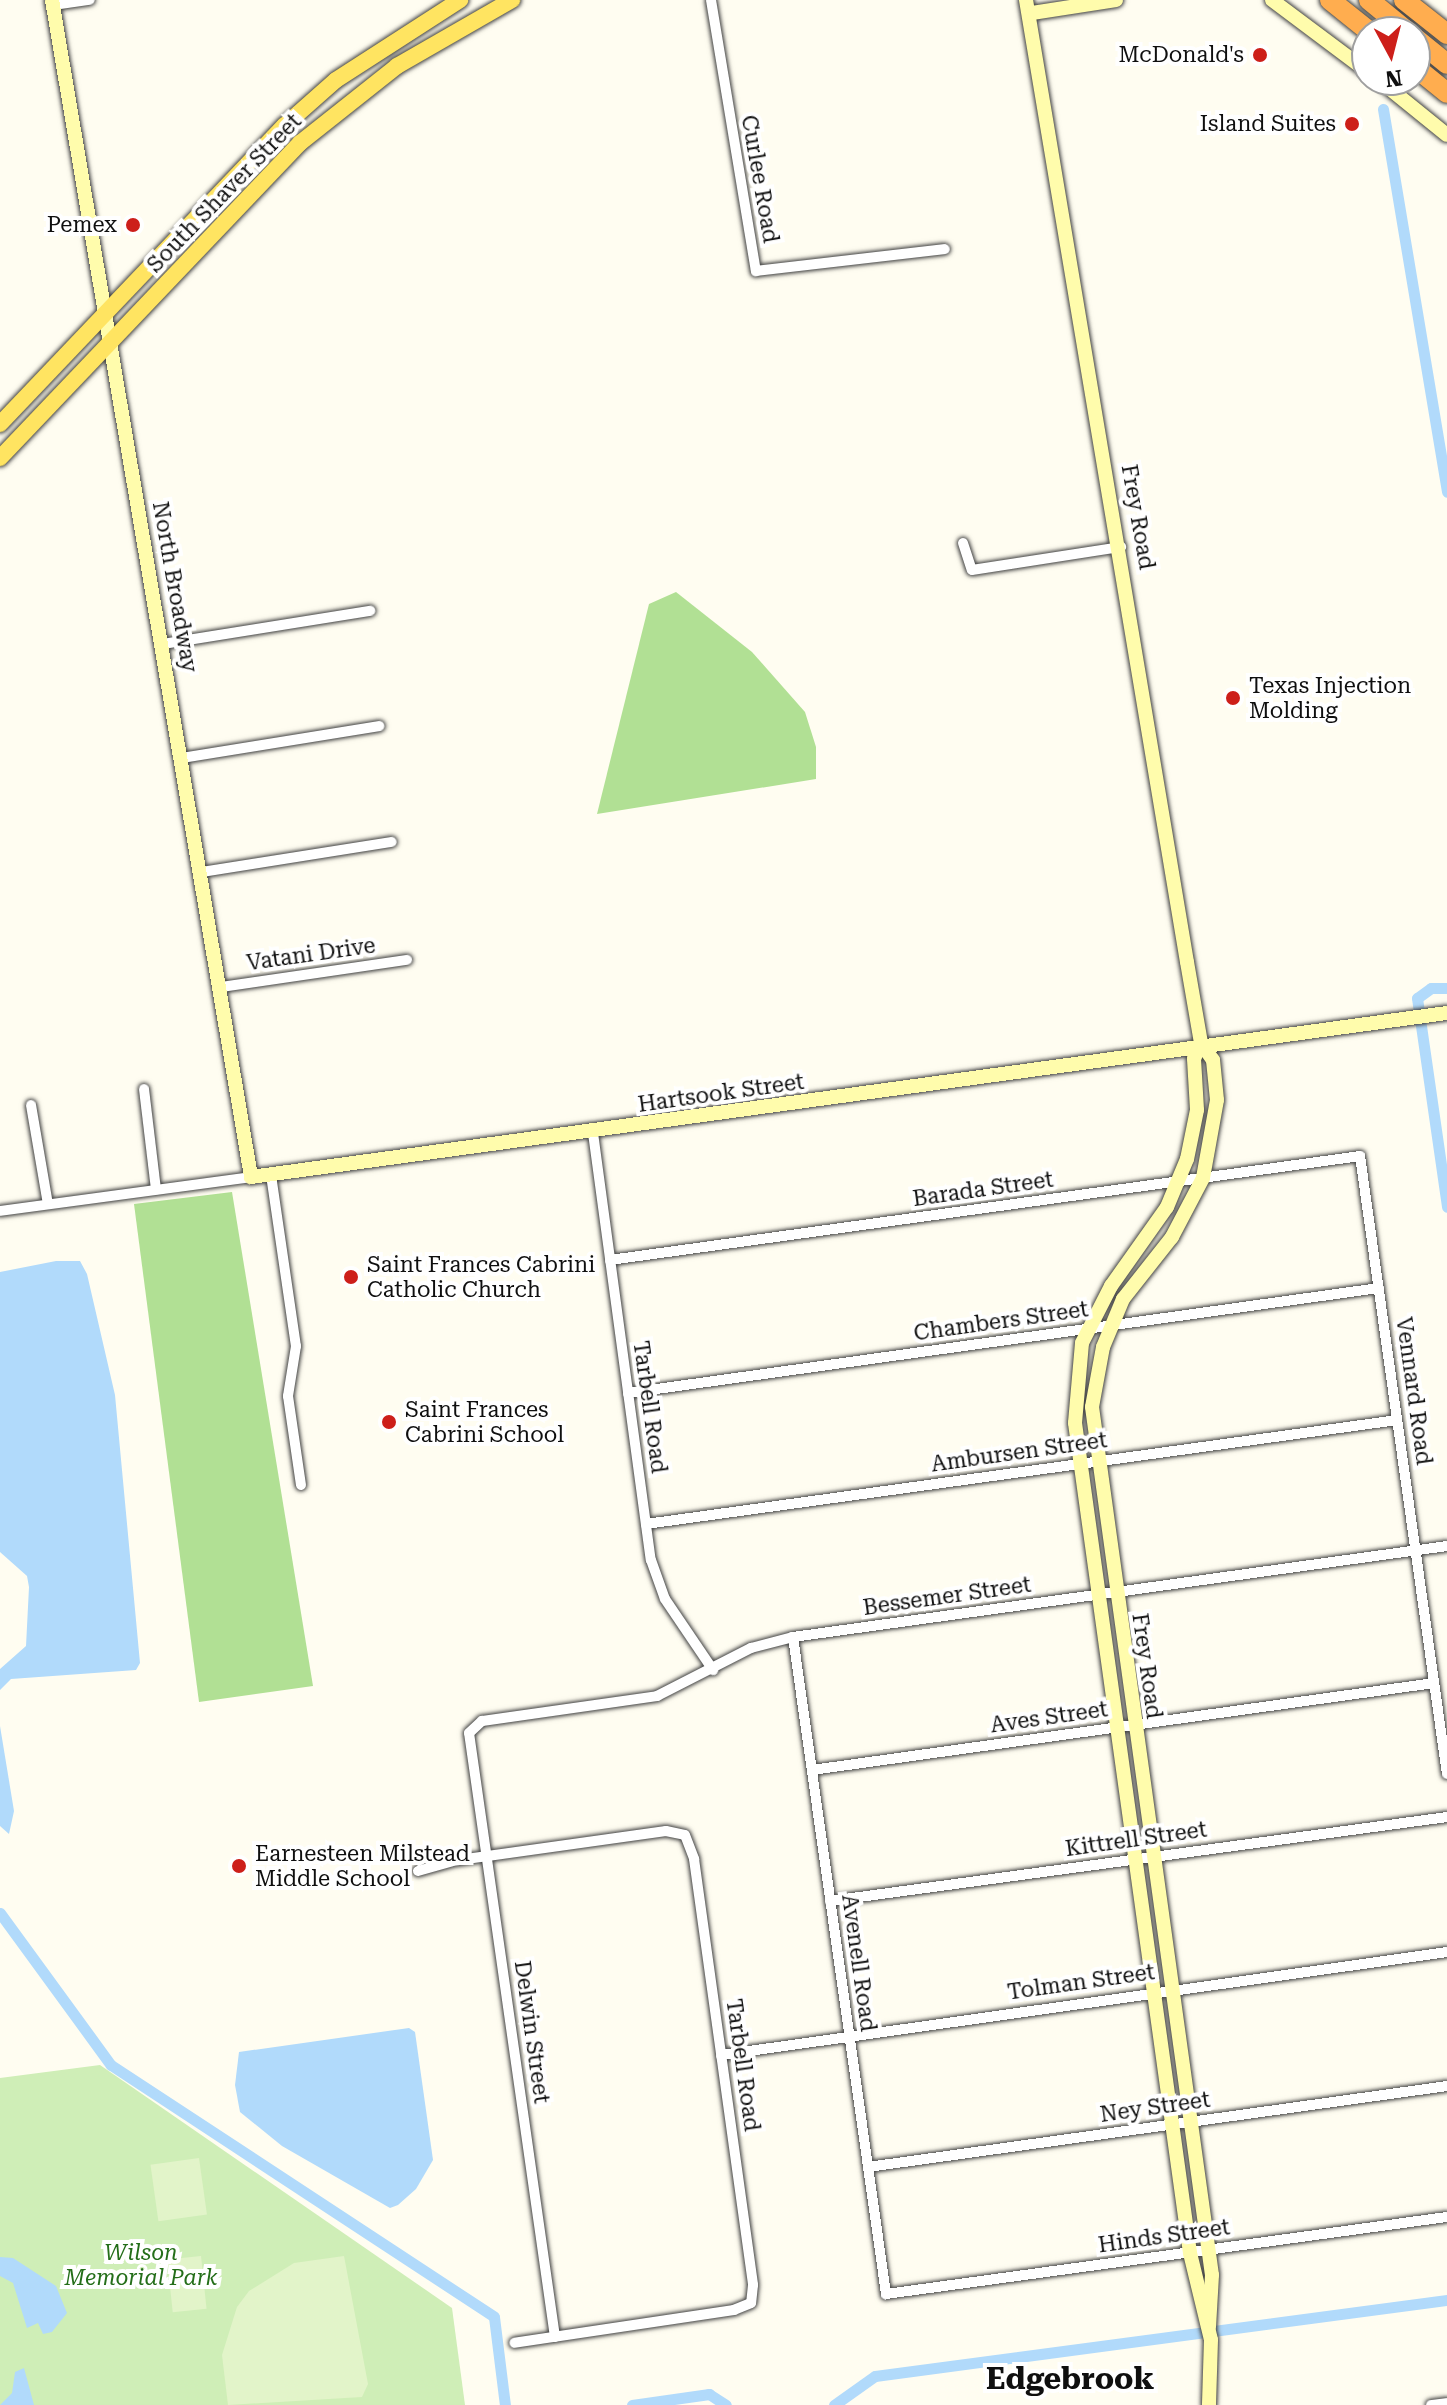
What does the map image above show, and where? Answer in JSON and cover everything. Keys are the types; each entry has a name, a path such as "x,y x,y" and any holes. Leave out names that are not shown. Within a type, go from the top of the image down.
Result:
{"highway":[{"path":"1330,0 1351,17"},
{"path":"1369,0 1388,16"},
{"path":"1404,0 1447,34"},
{"path":"1426,0 1447,16"},
{"path":"1431,51 1447,64"},
{"path":"1431,80 1447,93"}],"main road":[{"name":"South Shaver Street","path":"0,424 238,174 336,80 460,0"},
{"name":"South Shaver Street","path":"0,458 254,191 341,108 397,66 512,0"},
{"path":"384,47 397,66"},
{"path":"238,174 254,191"}],"street":[{"path":"52,3 90,0"},
{"name":"Curlee Road","path":"711,0 756,271 945,249"},
{"path":"1029,7 1116,0"},
{"path":"1272,0 1351,59"},
{"name":"North Broadway","path":"52,3 202,872 251,1177"},
{"name":"Frey Road","path":"1029,7 1201,1043 1213,1060 1217,1100 1203,1178 1172,1237 1123,1299 1094,1384 1098,1461 1115,1593 1208,2251 1209,2405"},
{"path":"1399,96 1447,135"},
{"path":"963,543 972,570 1121,547"},
{"path":"163,644 370,611"},
{"path":"182,758 379,726"},
{"path":"202,872 392,842"},
{"name":"Vatani Drive","path":"221,987 407,960"},
{"name":"Hartsook Street","path":"0,1211 593,1133 1201,1043 1440,1013"},
{"name":"Frey Road","path":"1201,1043 1194,1059 1195,1132 1178,1182 1089,1329 1075,1378 1079,1464 1171,2125 1196,2296 1210,2334"},
{"path":"144,1089 156,1189"},
{"path":"31,1105 48,1204"},
{"name":"Tarbell Road","path":"593,1133 651,1560 665,1599 713,1670"},
{"name":"Barada Street","path":"610,1260 1360,1156"},
{"name":"Vennard Road","path":"1360,1156 1447,1774"},
{"path":"271,1175 296,1346 288,1396 301,1485"},
{"name":"Chambers Street","path":"628,1393 1379,1288"},
{"name":"Ambursen Street","path":"646,1524 1397,1420"},
{"name":"Bessemer Street","path":"469,1733 482,1721 657,1696 751,1648 793,1637 1447,1546"},
{"name":"Avenell Road","path":"793,1637 886,2294"},
{"name":"Aves Street","path":"812,1770 1434,1683"},
{"name":"Delwin Street","path":"469,1733 555,2337"},
{"name":"Kittrell Street","path":"830,1901 1447,1817"},
{"name":"Tarbell Road","path":"487,1856 666,1831 685,1835 694,1859 753,2285 751,2303 734,2310 555,2337"},
{"path":"418,1871 487,1856"},
{"name":"Tolman Street","path":"721,2055 849,2034 1447,1952"},
{"name":"Ney Street","path":"868,2167 1447,2086"},
{"name":"Hinds Street","path":"886,2294 1447,2217"},
{"path":"514,2343 555,2337"},
{"path":"1431,2405 1447,2403"}],"green space":[{"path":"676,592 752,652 805,712 816,747 816,779 597,814 649,604"},
{"path":"232,1192 313,1686 199,1702 134,1204"},
{"name":"Wilson Memorial Park","path":"100,2065 452,2308 465,2405 0,2405 0,2078"},
{"path":"199,2158 207,2214 158,2221 150,2165"},
{"path":"201,2256 207,2309 173,2312 167,2260"},
{"path":"344,2256 368,2384 362,2397 228,2405 222,2355 237,2307 249,2291 294,2263"}],"water":[{"path":"56,1261 80,1261 87,1274 115,1395 140,1663 136,1670 11,1679 0,1690 0,1669 26,1646 29,1587 27,1576 0,1552 0,1272"},
{"path":"0,1726 14,1811 9,1834 0,1826"},
{"path":"409,2028 415,2032 433,2160 416,2189 398,2205 390,2208 282,2146 240,2112 235,2085 239,2052"},
{"path":"0,2257 13,2258 56,2286 67,2313 52,2332 43,2334 38,2323 27,2328 13,2283 0,2276"},
{"path":"24,2368 34,2405 0,2405 12,2393 15,2372"}],"waterway":[{"path":"1383,109 1447,492"},
{"path":"1447,988 1431,988 1417,998 1447,1207"},
{"path":"0,1913 111,2065 494,2317 505,2405"},
{"path":"834,2405 875,2376 1447,2300"},
{"path":"632,2405 709,2394 726,2405"}],"place":[{"name":"McDonald's","path":"1260,55"},
{"name":"Island Suites","path":"1352,124"},
{"name":"Pemex","path":"133,225"},
{"name":"Texas Injection Molding","path":"1233,698"},
{"name":"Saint Frances Cabrini Catholic Church","path":"351,1277"},
{"name":"Saint Frances Cabrini School","path":"389,1422"},
{"name":"Earnesteen Milstead Middle School","path":"239,1866"}],"district":[{"name":"Edgebrook","path":"1070,2379"}]}
